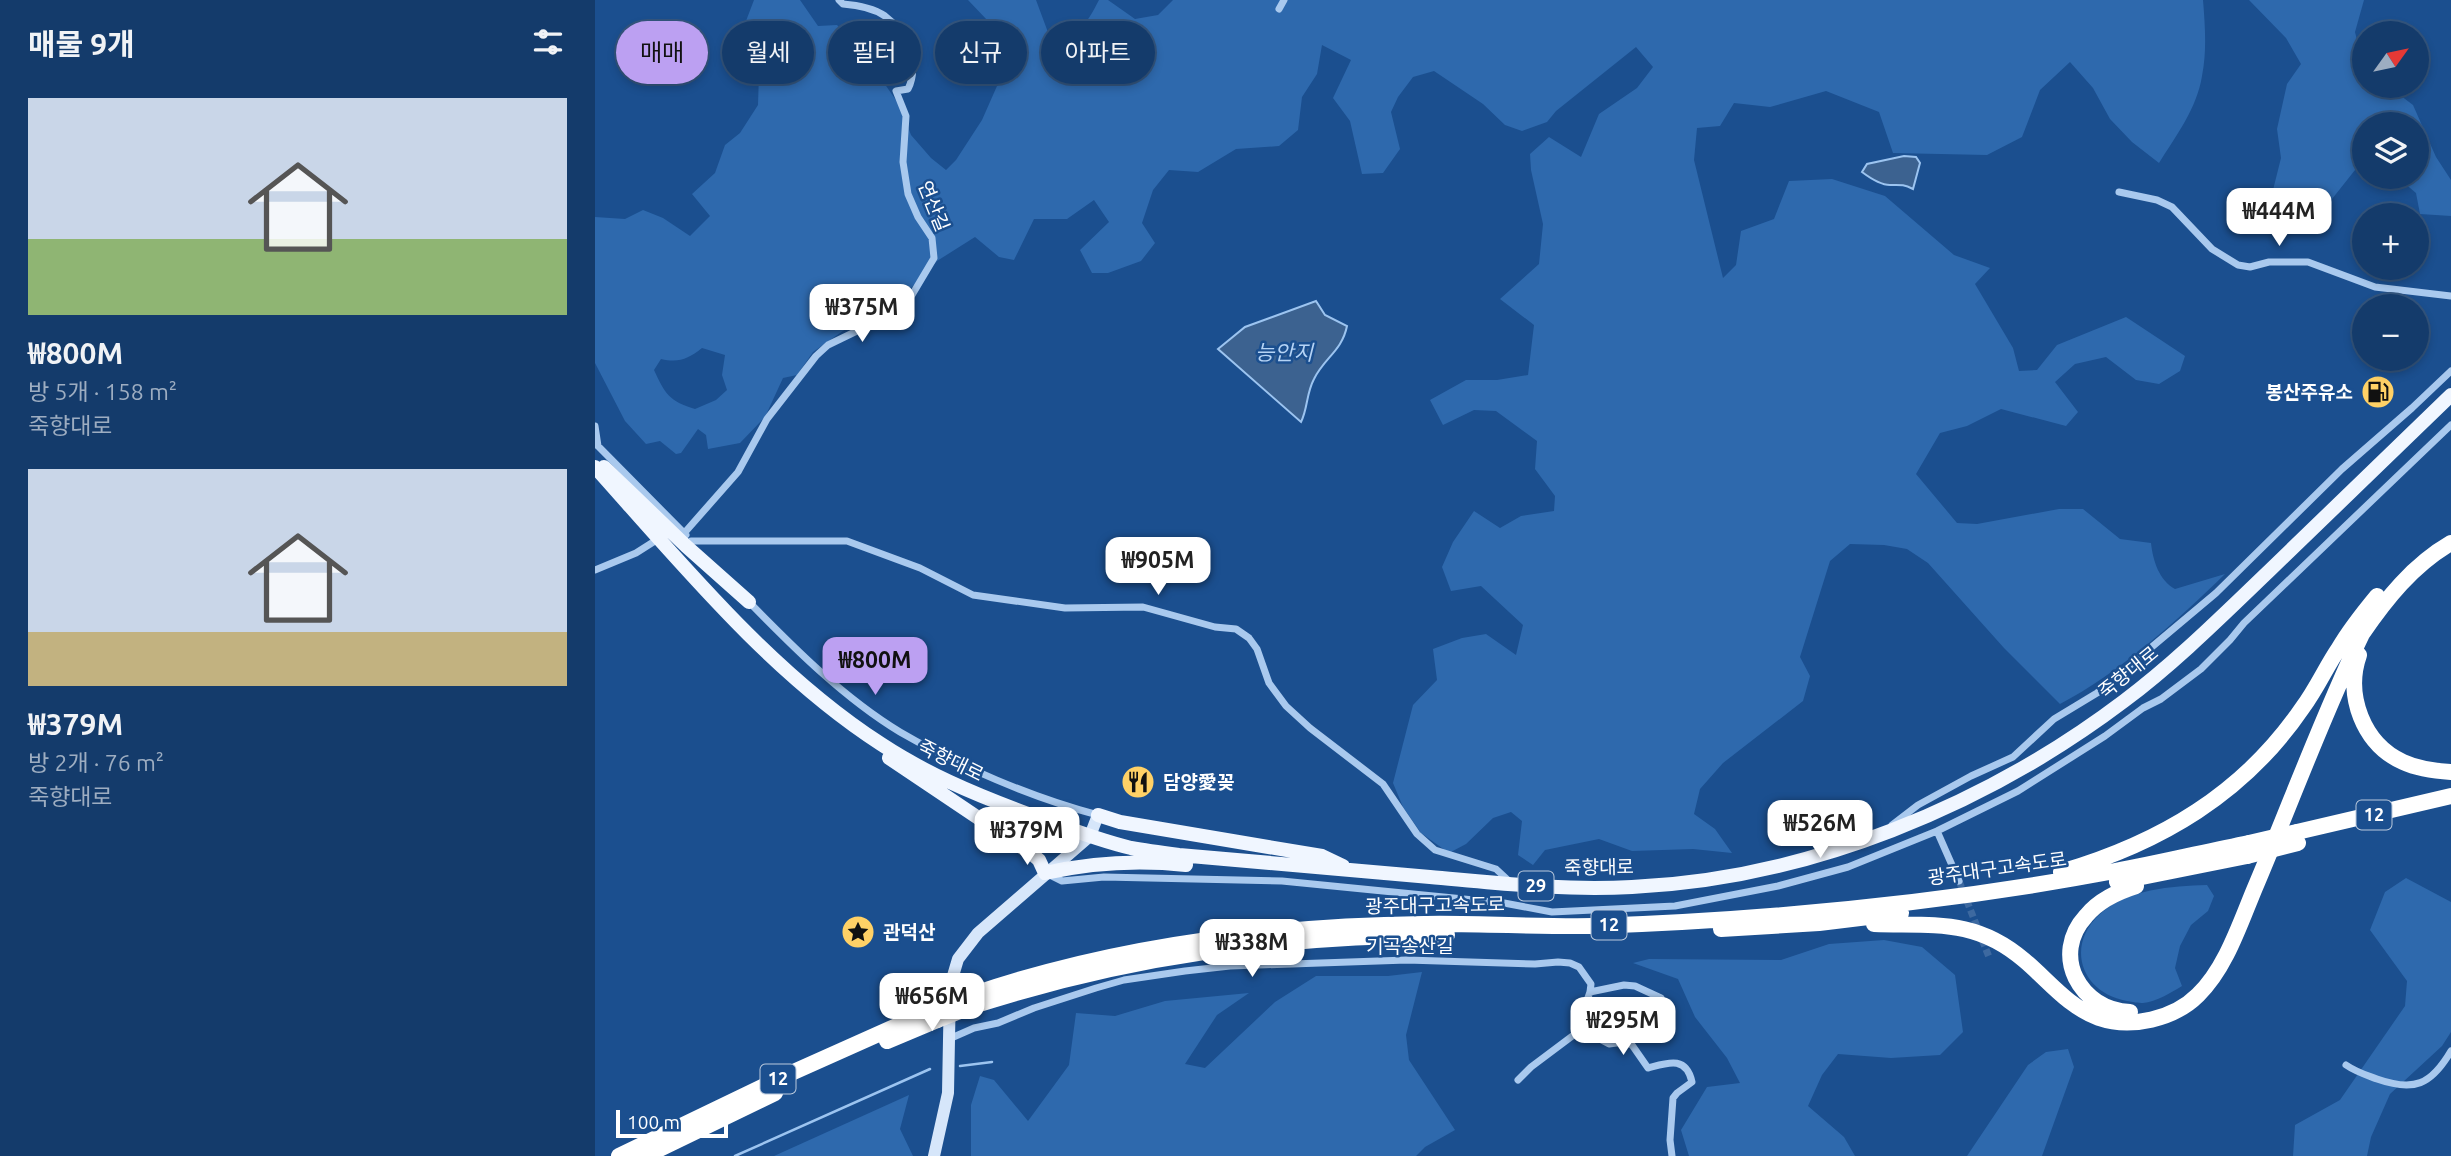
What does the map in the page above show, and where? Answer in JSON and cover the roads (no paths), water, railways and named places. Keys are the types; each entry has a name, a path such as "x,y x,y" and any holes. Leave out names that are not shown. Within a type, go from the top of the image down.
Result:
{"highway":[{"path":"2451,535 2420,554 2383,588 2357,662 2354,685 2358,710 2367,731 2382,748 2402,762 2423,769 2451,772"},
{"path":"1995,891 2113,856 2179,824 2231,787 2258,762 2290,725 2352,627 2406,578 2451,543"},
{"path":"2193,868 2111,896 2085,916 2070,948 2071,965 2077,982 2090,998 2104,1007 2122,1012 2157,1011 2178,1002 2206,975 2232,925 2342,659 2377,603"},
{"path":"1819,923 1944,924 1964,928 2006,946 2066,999 2082,1011 2102,1019 2146,1020 2164,1017 2179,1009 2197,996 2221,962 2348,662 2377,603"},
{"name":"광주대구고속도로","path":"619,1156 789,1074 971,1001 1011,981 1146,948 1271,931 1424,924 1591,926 1819,911 1995,891 2248,849 2451,796"},
{"name":"광주대구고속도로","path":"2297,837 2451,807"},
{"name":"광주대구고속도로","path":"971,1001 1196,952 1271,942 1423,935 1662,933 1819,923 1996,901 2193,868 2248,849"},
{"name":"광주대구고속도로","path":"645,1156 938,1013"}],"main road":[{"name":"죽향대로","path":"595,467 763,648 880,744 925,770 987,799 1131,848 1179,855 1513,885 1632,887 1725,878 1774,868 1880,834 2002,780 2049,754 2127,699 2217,620 2451,395"},
{"path":"596,450 617,478 684,538 749,602"},
{"path":"853,724 874,747 899,766 1039,860 1045,873 1070,867 1143,863 1237,870 1261,870 1290,865"},
{"path":"1098,816 1322,856 1354,871"}],"street":[{"name":"연산길","path":"684,538 738,472 767,419 816,356 828,345 894,313 912,295 934,258 932,238 918,217 908,194 903,162 906,116 897,91 908,89 912,79 912,58 898,30 885,16 856,5 843,4 839,0"},
{"path":"1279,9 1284,0"},
{"path":"2119,192 2157,200 2172,207 2212,249 2238,265 2250,267 2269,262 2308,262 2375,287 2451,296"},
{"path":"1880,834 1918,805 2013,757 2054,719 2097,693 2216,593 2342,469 2451,371"},
{"path":"1045,873 1062,881 1118,877 1295,882 1504,902 1552,912 1592,912 1675,906 1778,886 1848,867 1937,831 2018,791 2105,736 2143,708 2161,699 2201,669 2231,640 2244,623 2451,425"},
{"path":"595,426 596,450"},
{"path":"595,570 636,553 659,538"},
{"path":"684,538 847,541 920,568 973,595 1065,608 1143,607 1216,627 1236,629 1249,638 1257,649 1269,683 1286,706 1310,728 1383,784 1417,834 1434,850 1496,869 1513,885"},
{"path":"749,602 804,656 899,731 1023,790 1065,807 1098,816 1090,836 978,933 958,958 950,986 948,1093 934,1156"},
{"path":"1937,831 1959,881"},
{"name":"기곡송산길","path":"949,1039 974,1028 998,1023 1096,988 1161,974 1230,966 1406,960 1570,963 1588,976 1590,992"},
{"path":"1518,1080 1575,1034 1590,992 1624,985 1635,986 1661,998"},
{"path":"1575,1034 1594,1035 1609,1044 1624,1042 1632,1045 1648,1068 1674,1062 1691,1074 1692,1082 1673,1098 1670,1140 1672,1156"},
{"path":"2347,1065 2355,1071 2398,1086 2419,1085 2442,1067 2451,1051"}],"water":[{"path":"1904,156 1916,157 1920,163 1913,189 1883,184 1862,172 1867,164"},
{"name":"능안지","path":"1316,301 1325,315 1347,326 1341,342 1314,379 1301,422 1218,349 1245,327"}],"waterway":[{"path":"960,1066 992,1062"},
{"path":"735,1156 930,1069"}],"tunnel":[{"path":"1959,881 1989,957"}],"place":[{"name":"봉산주유소","path":"2378,392"},
{"name":"담양愛꽂","path":"1138,782"},
{"name":"관덕산","path":"858,932"}]}
